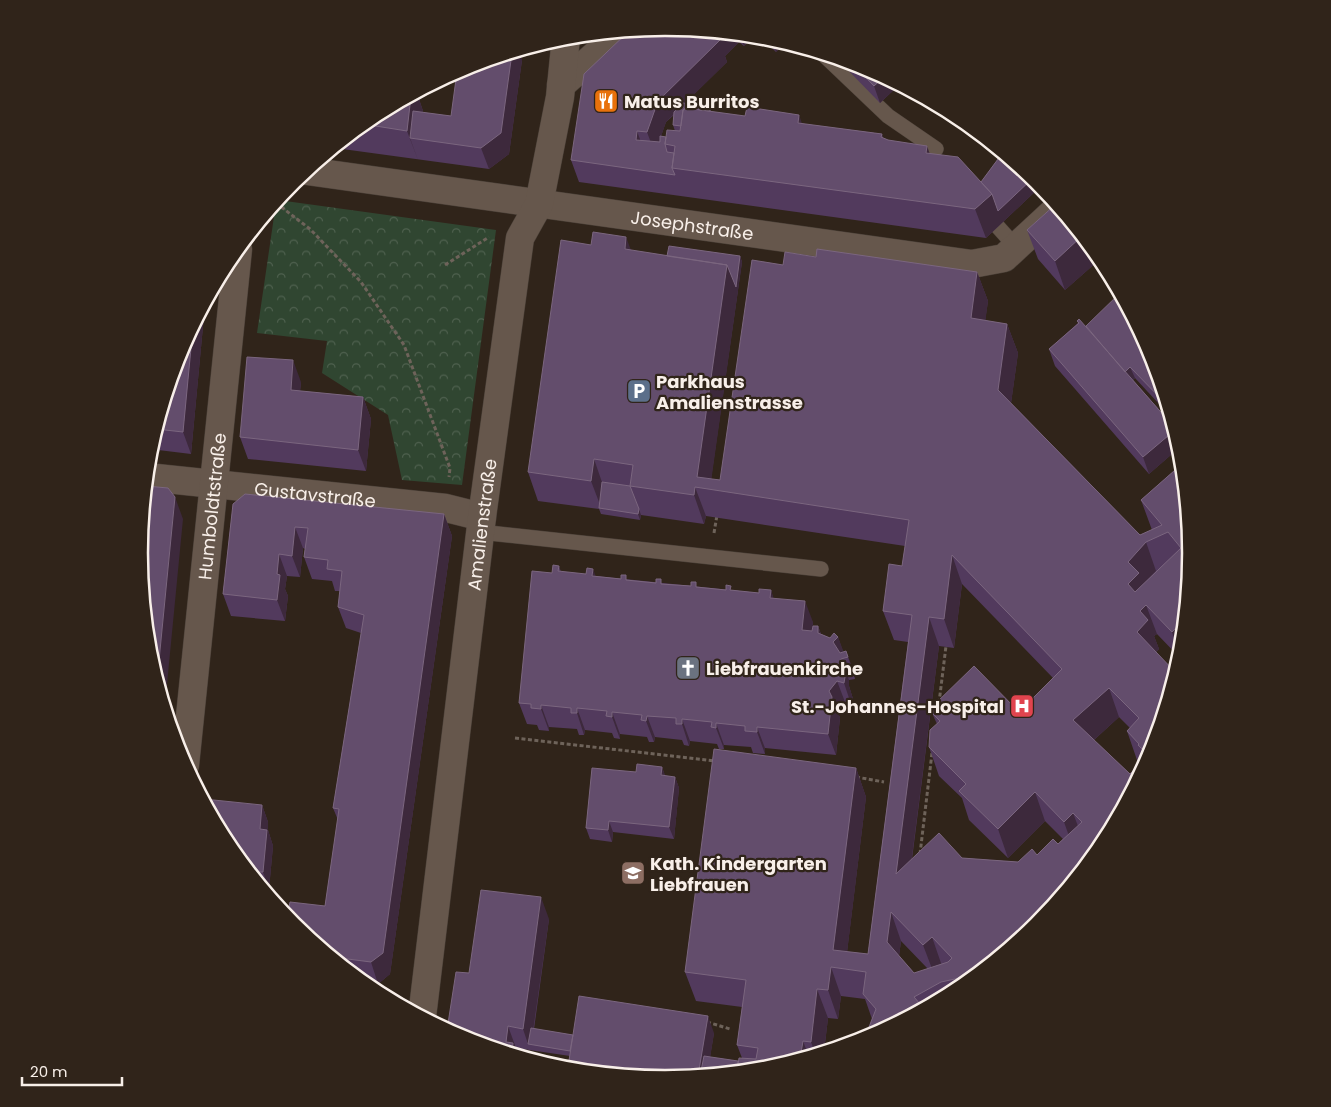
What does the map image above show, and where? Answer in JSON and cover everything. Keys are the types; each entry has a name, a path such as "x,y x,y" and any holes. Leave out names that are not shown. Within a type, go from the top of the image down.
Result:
{"street":[{"path":"561,86 614,39"},
{"name":"Amalienstraße","path":"423,1009 481,525 520,238 539,204 561,86 565,46"},
{"name":"Josephstraße","path":"316,172 972,264 1004,258 1054,212"},
{"name":"Humboldtstraße","path":"187,748 212,484 236,264"},
{"name":"Gustavstraße","path":"154,478 446,508 481,525"}],"lane":[{"path":"830,63 836,72 888,116 936,149"},
{"path":"998,227 1016,247"},
{"path":"481,525 710,558 821,569"}],"path":[{"path":"282,207 310,228 361,282 404,345 450,468 446,508"},
{"path":"445,264 492,235 520,238"},
{"path":"710,558 718,510"},
{"path":"938,713 946,646"},
{"path":"515,738 717,761"},
{"path":"919,860 932,752"},
{"path":"855,777 884,782"},
{"path":"704,1022 716,1023 730,1029"}],"green space":[{"path":"287,201 496,230 462,485 402,480 388,415 322,373 327,341 257,333 274,215"}],"building":[{"path":"666,36 720,40 658,101 647,132 637,131 636,140 660,142 660,136 666,137 667,152 674,153 672,168 675,175 571,160 584,74 621,38"},
{"path":"511,60 501,133 481,148 410,138 413,111 451,116 456,82"},
{"path":"866,77 878,83 874,86"},
{"path":"683,103 711,107 710,111 686,108 683,110 681,126 673,125 674,112"},
{"path":"410,104 407,131 374,126"},
{"path":"747,107 799,115 798,123 882,134 881,137 888,140 927,146 926,153 958,157 992,194 975,209 672,168 675,146 665,144 667,130 680,131 683,110 686,108 745,116"},
{"path":"999,158 1027,184 998,211 992,194 981,182"},
{"path":"1051,209 1077,241 1055,261 1027,230"},
{"name":"St.-Johannes-Hospital","path":"593,232 626,237 625,249 727,265 697,477 720,480 752,260 783,265 785,252 816,257 817,249 977,272 971,318 1007,324 998,390 1140,535 1162,525 1141,500 1176,470 1182,520 1182,587 1177,627 1172,632 1146,605 1140,611 1148,620 1137,632 1170,667 1155,720 1143,750 1127,731 1139,718 1109,688 1073,720 1130,774 1135,769 1096,841 1054,895 1007,942 962,978 941,982 914,997 920,1003 900,1014 899,1012 894,1017 868,1029 876,1009 863,994 866,972 831,967 828,990 817,989 811,1042 803,1041 801,1052 799,1053 738,1065 739,1058 756,1059 758,1048 737,1045 746,980 685,972 714,749 856,768 833,950 868,954 912,615 883,611 889,564 902,566 909,520 695,487 694,495 630,486 633,465 594,459 591,481 528,472 561,240 591,245","holes":["1168,532 1181,548 1135,592 1128,584 1139,573 1128,562 1146,542","952,555 1062,669 1019,712 974,666 933,706 932,713 940,721 930,730 929,747 966,784 959,791 998,829 1035,792 1064,822 1073,813 1082,822 1058,844 1053,839 1037,855 1032,849 1018,862 962,858 939,833 896,874 929,617 944,619","891,912 923,945 932,937 952,958 948,962 914,973 887,942"]},
{"path":"669,246 740,256 736,287 727,265 667,256"},
{"path":"1115,298 1143,356 1157,395 1130,367 1125,372 1086,326"},
{"path":"1079,319 1164,415 1169,435 1143,457 1049,349 1079,323 1077,321"},
{"path":"191,350 183,432 164,430 176,387"},
{"path":"247,357 293,360 291,390 363,397 358,450 240,437"},
{"path":"602,482 630,486 639,509 638,514 599,508"},
{"path":"153,487 168,488 175,497 159,659 149,587 149,520"},
{"path":"245,494 444,514 383,953 371,962 344,959 324,942 288,907 290,902 325,906 339,809 333,808 364,615 338,607 342,571 327,569 328,560 304,557 308,528 295,527 292,556 279,554 277,574 280,575 277,600 223,594 233,504"},
{"name":"Liebfrauenkirche","path":"553,565 559,566 558,571 586,574 587,568 593,569 592,576 621,579 621,575 626,575 626,580 656,583 656,579 661,579 661,584 691,586 691,582 696,582 696,587 726,590 726,585 731,586 730,590 759,593 759,589 771,590 770,598 805,601 802,630 812,631 813,626 818,626 818,633 830,638 834,633 838,637 833,642 840,653 846,651 848,657 841,659 839,675 845,677 844,683 837,681 829,691 832,697 828,734 757,727 757,732 745,731 745,726 716,723 716,728 711,727 712,722 682,719 682,724 676,724 676,718 647,716 646,721 641,720 642,715 612,712 612,717 606,716 607,711 577,708 577,713 571,713 571,708 541,705 541,709 531,708 531,704 519,703 532,571 552,573"},
{"path":"637,764 662,767 661,775 675,777 669,827 609,821 608,830 586,828 592,768 636,772"},
{"path":"211,800 262,805 260,829 267,830 263,872 258,872 235,841"},
{"path":"481,890 541,897 523,1029 508,1026 506,1042 513,1043 513,1047 448,1022 456,972 469,973"},
{"path":"579,996 708,1016 699,1070 632,1070 569,1062"},
{"path":"531,1028 573,1035 570,1051 528,1044"},
{"path":"704,1056 738,1061 738,1065 701,1070"}],"place":[{"name":"Matus Burritos","path":"606,101"},
{"name":"Parkhaus Amalienstrasse","path":"639,391"},
{"name":"Liebfrauenkirche","path":"688,668"},
{"name":"St.-Johannes-Hospital","path":"1022,706"},
{"name":"Kath. Kindergarten Liebfrauen","path":"633,873"}]}
